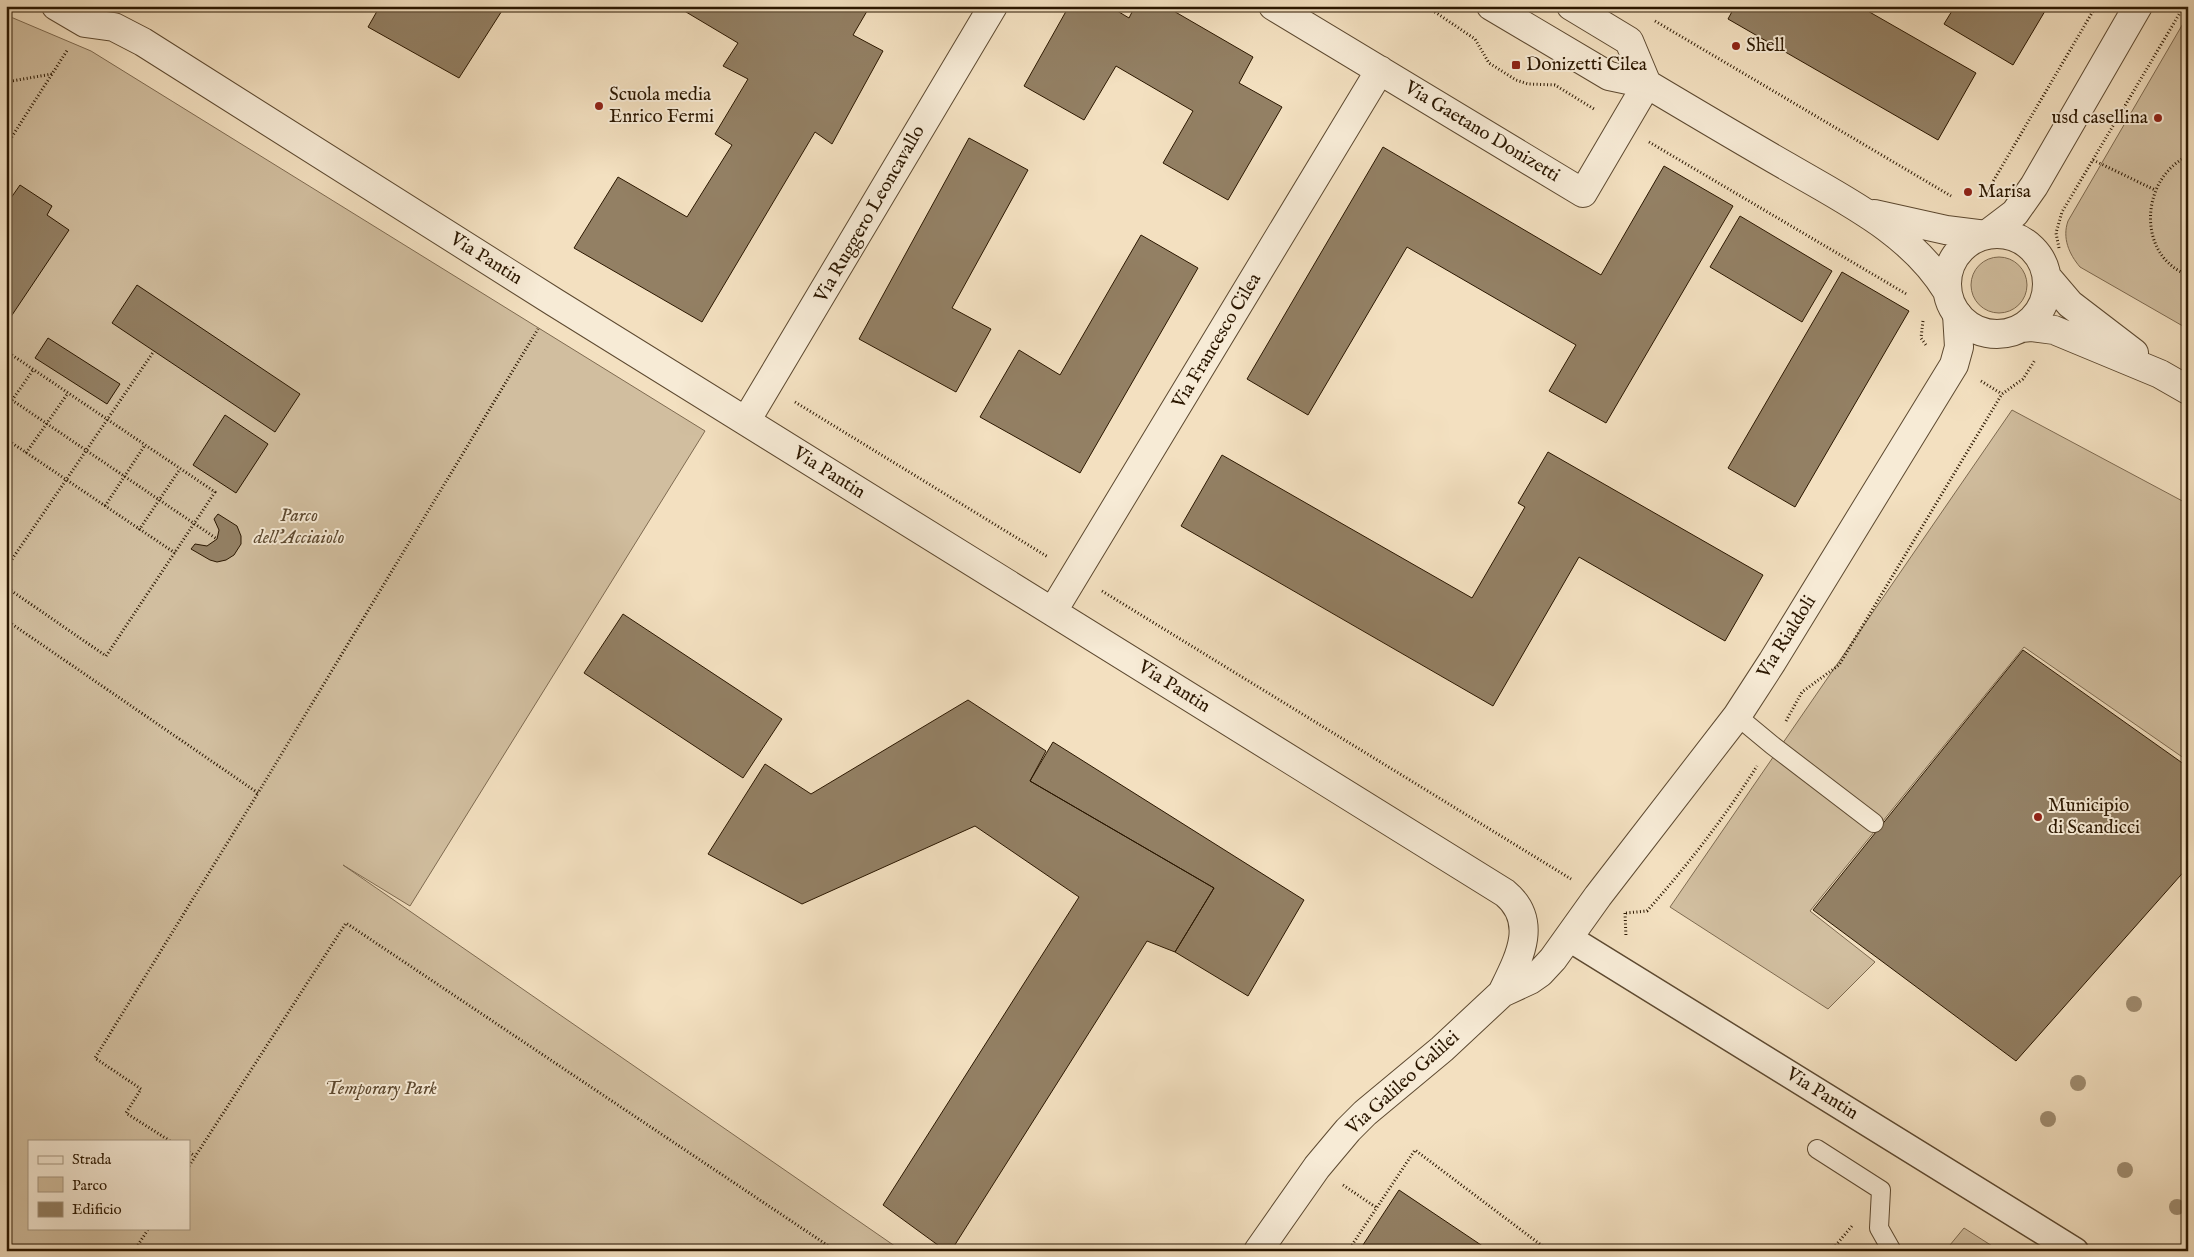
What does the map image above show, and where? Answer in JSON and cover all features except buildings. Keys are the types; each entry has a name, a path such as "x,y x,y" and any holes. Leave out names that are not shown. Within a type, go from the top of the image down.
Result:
{"street":[{"name":"Via Pantin","path":"56,6 86,15 143,42 554,302 1512,898 1522,916 1522,946 1502,993"},
{"name":"Via Ruggero Leoncavallo","path":"746,421 769,386 993,6"},
{"name":"Via Gaetano Donizetti","path":"1273,6 1583,193 1647,84"},
{"path":"1491,6 1609,76 1647,84 1865,212 1916,251 1938,276 1952,302 1971,327 1990,334 2012,332 2021,328 2036,316 2043,304 2055,266"},
{"path":"1571,6 1629,41 1647,84"},
{"name":"Via Rialdoli","path":"1569,938 1598,896 1737,716 1954,364 1959,347 1948,275 1956,256 1968,243 1986,235 2015,213 2034,186 2138,6"},
{"name":"Via Francesco Cilea","path":"1053,611 1380,70"},
{"path":"1865,212 1946,230 1986,235 2003,234 2020,239 2028,244 2040,258 2055,266 2070,304 2160,374"},
{"path":"2021,328 2054,330 2160,374 2188,390"},
{"name":"Via Pantin","path":"1569,938 2075,1251"},
{"name":"Via Galileo Galilei","path":"1258,1251 1317,1167 1348,1130 1376,1103 1442,1049 1502,993 1540,973 1569,938"}],"lane":[{"path":"1737,716 1874,823"},
{"path":"1817,1149 1881,1190 1880,1228 1892,1251"}],"path":[{"path":"1426,6 1475,40 1489,62 1516,80 1528,84 1555,85 1914,299"},
{"path":"1987,192 2096,6"},
{"path":"2055,266 2057,225 2062,212 2184,6"},
{"path":"6,146 52,74 86,15"},
{"path":"1648,16 1957,200"},
{"path":"6,82 52,74"},
{"path":"2188,156 2178,161 2162,176 2155,190 2149,218 2154,240 2165,259 2182,273 2188,275"},
{"path":"2093,160 2155,190"},
{"path":"168,1140 126,1113 141,1089 95,1058 258,793 554,302"},
{"path":"1924,317 1921,338 1930,350"},
{"path":"6,351 215,492 106,656 6,587"},
{"path":"6,568 154,352"},
{"path":"6,408 34,370"},
{"path":"1784,724 1802,692 1839,665 2002,394 2023,379 2029,371"},
{"path":"1976,378 2002,394"},
{"path":"769,386 1229,671 1625,913 1647,911 1667,889 1733,804 1758,765"},
{"path":"26,453 68,393"},
{"path":"6,396 217,539"},
{"path":"6,439 175,553"},
{"path":"105,506 145,445"},
{"path":"139,530 180,469"},
{"path":"6,620 258,793"},
{"path":"190,1164 346,923 836,1251"},
{"path":"1348,1251 1415,1150 1549,1251"},
{"path":"190,1153 195,1156"},
{"path":"1317,1167 1376,1208"},
{"path":"134,1251 147,1230"}],"green space":[{"name":"Parco dell'Acciaiolo","path":"6,15 91,51 705,431 410,906 343,865 902,1251 6,1251"},
{"name":"usd casellina","path":"2188,15 2188,329 2080,267 2068,246 2066,227"},
{"path":"1993,257 2005,257 2015,261 2023,269 2027,285 2023,301 2015,309 2005,313 1993,313 1983,309 1975,301 1971,291 1971,279 1975,269 1983,261"},
{"path":"2012,410 2188,504 2188,761 2024,647 1810,911 1875,962 1828,1009 1670,907"},
{"path":"1964,1228 2000,1251 1945,1251"}],"place":[{"name":"Shell","path":"1736,46"},
{"name":"Donizetti Cilea","path":"1516,65"},
{"name":"Scuola media Enrico Fermi","path":"599,106"},
{"name":"usd casellina","path":"2158,118"},
{"name":"Marisa","path":"1968,192"},
{"name":"Municipio di Scandicci","path":"2038,817"}],"park label":[{"name":"Temporary Park","path":"381,1089"}]}
